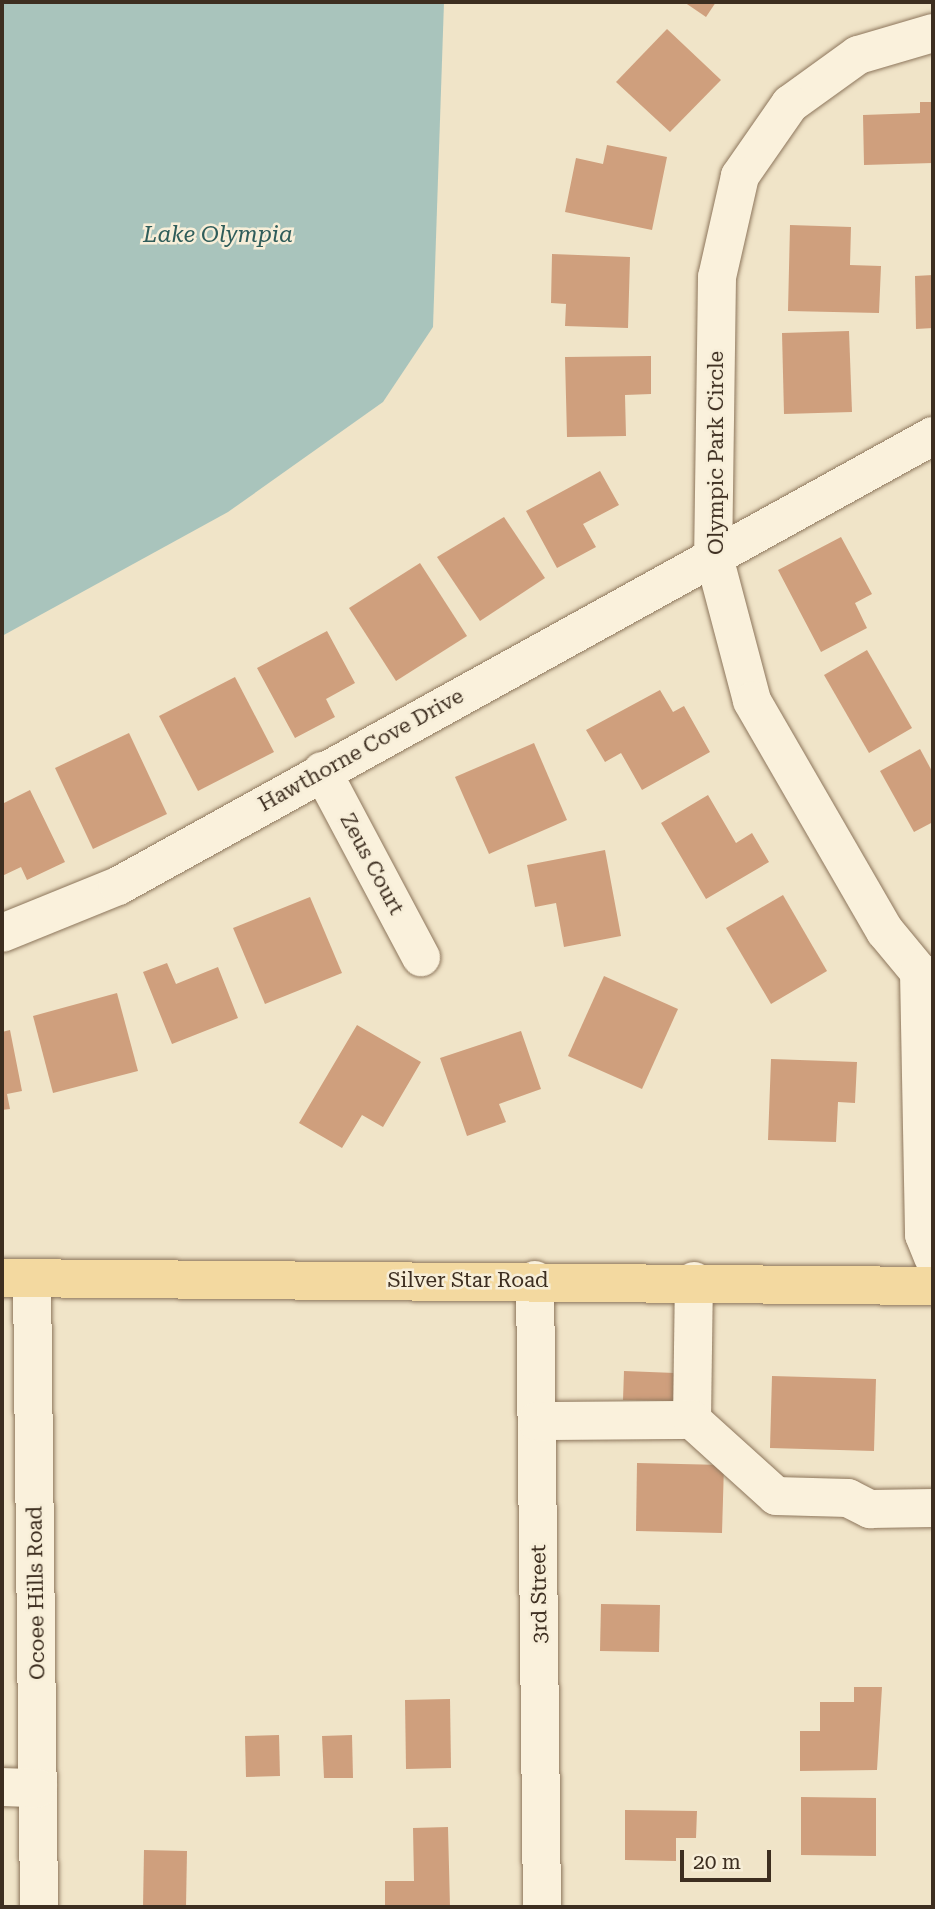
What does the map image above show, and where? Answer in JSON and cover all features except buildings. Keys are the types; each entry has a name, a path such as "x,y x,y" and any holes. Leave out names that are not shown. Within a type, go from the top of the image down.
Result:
{"main road":[{"name":"Silver Star Road","path":"17,1279 694,1281 933,1286"}],"street":[{"name":"Olympic Park Circle","path":"933,33 858,55 790,104 740,176 718,277 713,553 751,701 885,931 926,975 924,1235 933,1257"},
{"name":"Hawthorne Cove Drive","path":"2,933 118,886 713,553 933,436"},
{"name":"Zeus Court","path":"322,771 421,957"},
{"name":"Ocoee Hills Road","path":"17,1279 20,1788 39,1907"},
{"name":"3rd Street","path":"535,1280 542,1907"},
{"path":"692,1420 694,1281"},
{"path":"537,1421 692,1420 776,1496 848,1499 870,1510 933,1508"}],"water":[{"name":"Lake Olympia","path":"2,2 444,2 433,327 383,402 228,512 2,636"}]}
